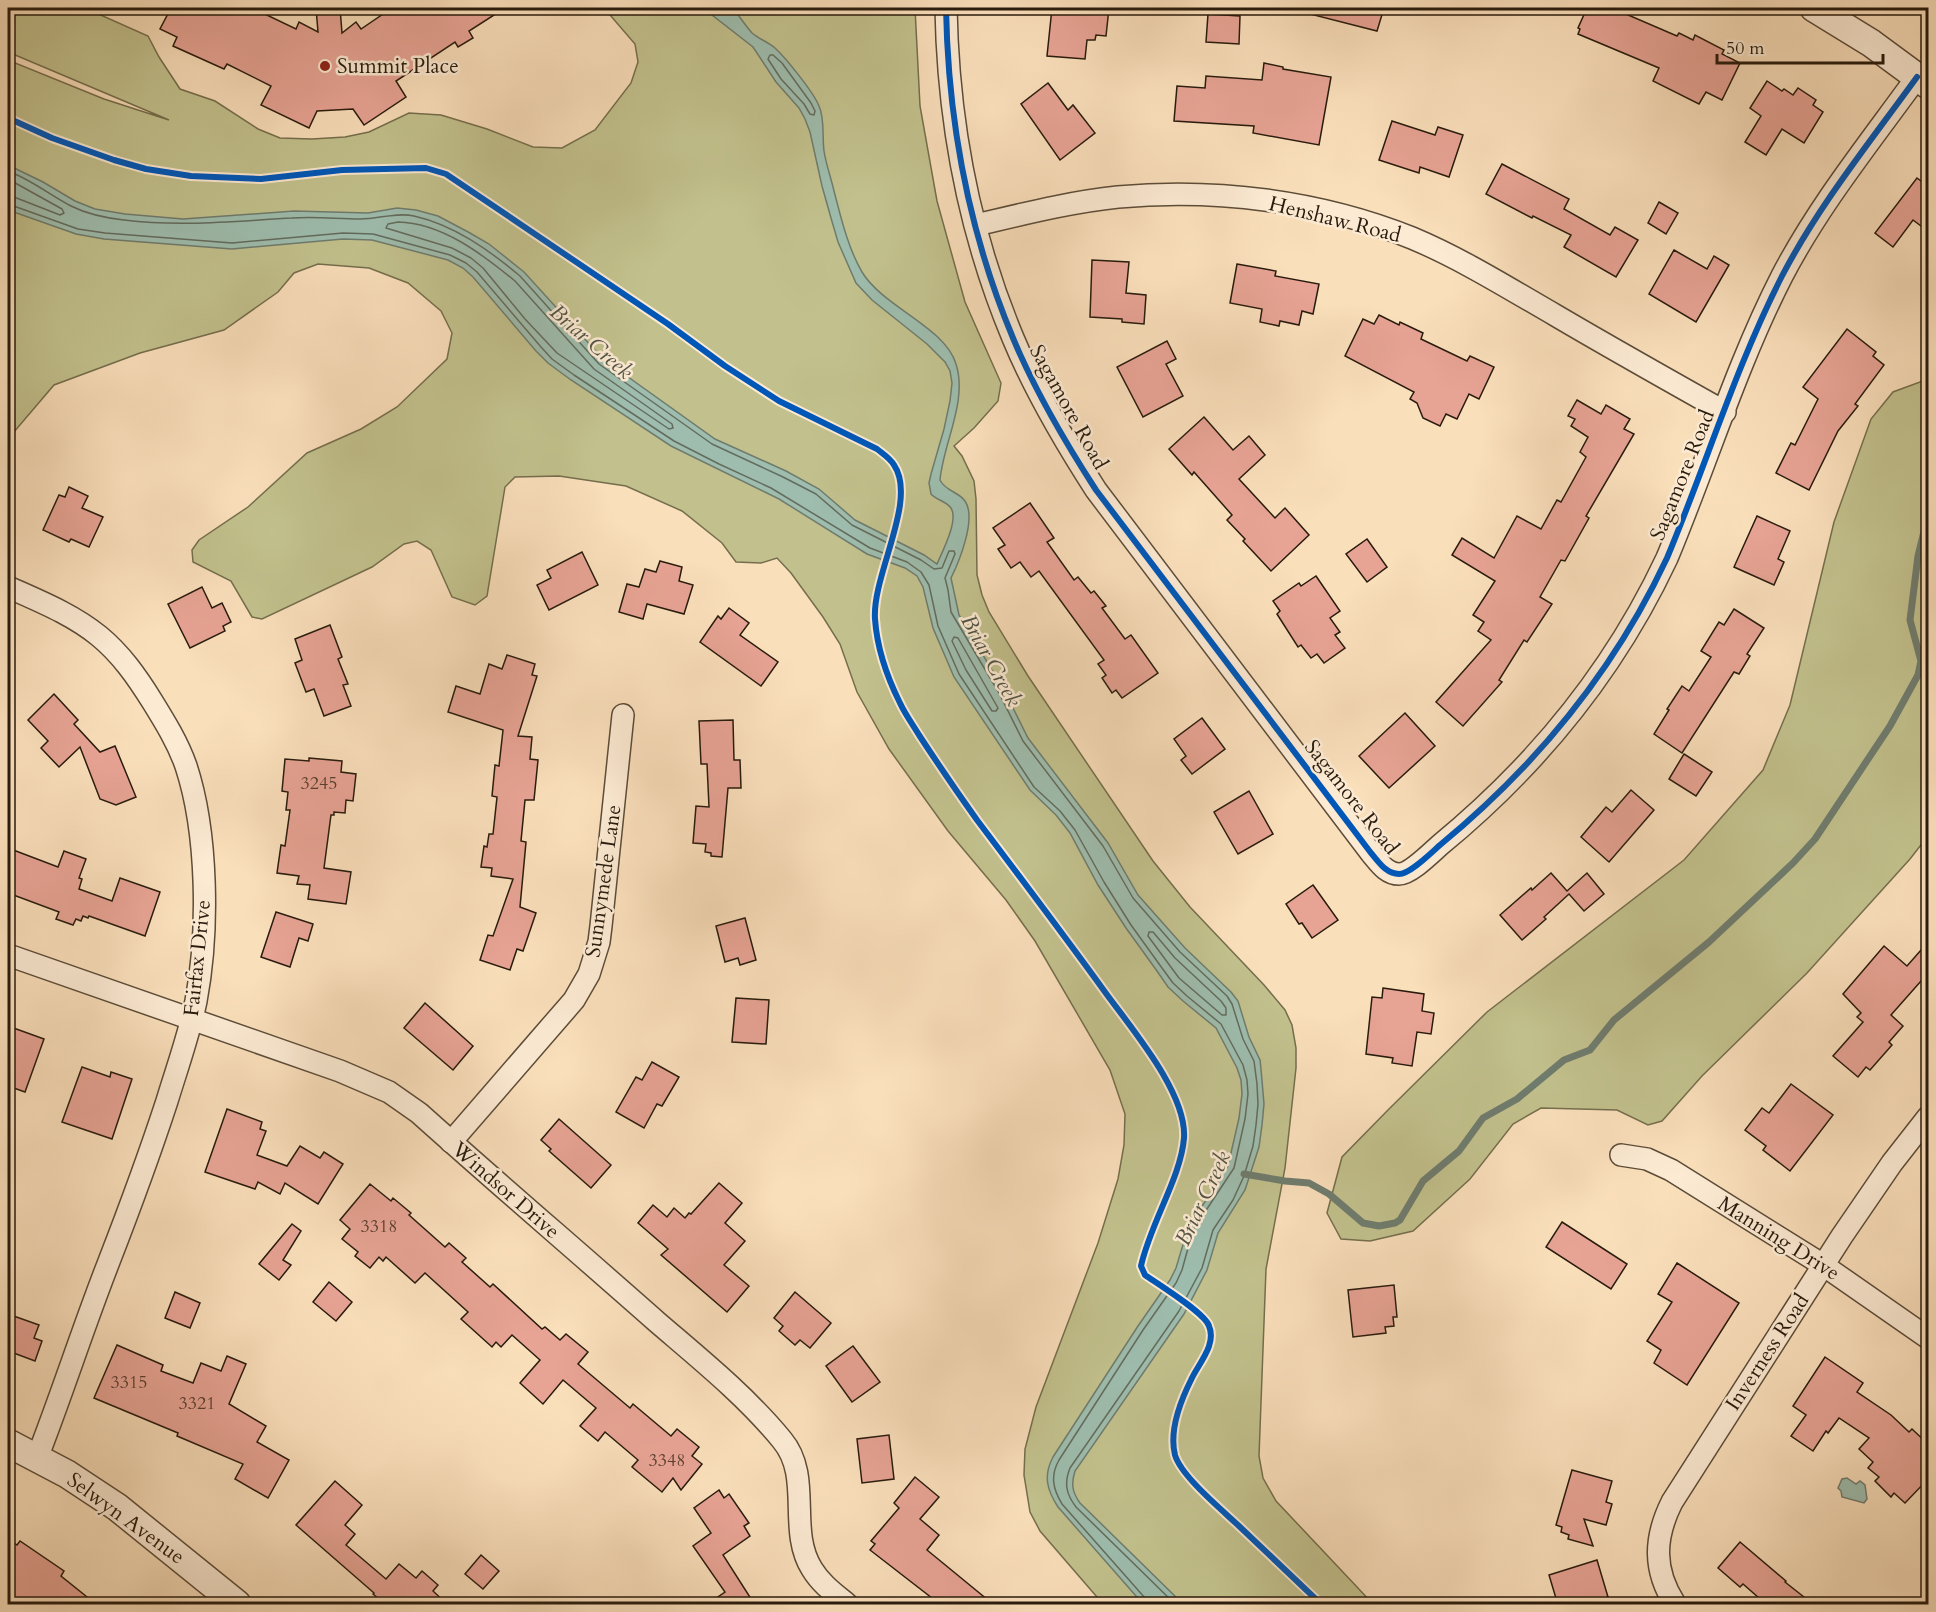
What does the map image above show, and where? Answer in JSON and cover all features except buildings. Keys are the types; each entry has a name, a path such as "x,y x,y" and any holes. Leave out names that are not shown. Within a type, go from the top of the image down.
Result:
{"street":[{"name":"Sagamore Road","path":"946,8 948,64 960,159 987,266 1012,336 1037,390 1084,472 1371,853 1383,867 1393,873 1406,872 1503,791 1557,731 1622,641 1653,587 1675,538 1770,301 1787,268 1824,207 1923,81"},
{"path":"1814,8 1871,43 1923,81"},
{"name":"Henshaw Road","path":"976,225 1077,203 1170,194 1285,203 1340,216 1410,238 1463,262 1656,375 1725,412"},
{"name":"Fairfax Drive","path":"8,587 80,623 105,642 132,671 164,720 178,747 193,791 202,865 204,918 192,1019 141,1177 37,1458"},
{"name":"Sunnymede Lane","path":"451,1142 566,1012 590,974 599,942 623,715"},
{"name":"Windsor Drive","path":"8,955 340,1071 389,1092 418,1113 701,1360 777,1433 793,1456 797,1467 800,1534 806,1556 812,1570 823,1584 847,1605"},
{"name":"Inverness Road","path":"1675,1605 1663,1582 1658,1554 1659,1538 1666,1514 1823,1265 1876,1186 1929,1117"},
{"name":"Manning Drive","path":"1621,1155 1647,1159 1671,1170 1823,1265 1929,1338"},
{"name":"Selwyn Avenue","path":"8,1443 67,1474 117,1507 237,1605"}],"shaded area":[{"path":"8,8 85,8 148,36 180,89 215,101 258,129 280,138 345,137 369,132 409,113 441,115 487,129 533,147 562,148 595,130 631,83 638,62 635,44 604,8 915,8 920,106 937,201 965,302 1001,383 998,401 954,446 962,456 974,481 977,575 982,595 989,612 1028,676 1153,861 1190,907 1264,985 1285,1010 1292,1025 1296,1048 1296,1068 1285,1168 1266,1269 1259,1456 1263,1478 1276,1501 1373,1604 1103,1604 1040,1531 1030,1512 1024,1475 1025,1449 1036,1407 1098,1243 1118,1179 1124,1145 1125,1114 1110,1070 1035,941 1006,900 948,831 889,749 857,692 840,644 791,573 777,558 761,563 736,562 722,543 682,511 626,486 559,476 515,477 505,487 487,596 475,605 452,597 431,550 417,541 404,544 372,567 262,619 252,617 231,581 193,562 192,550 199,540 248,507 307,453 361,429 397,407 447,359 452,333 441,311 408,283 369,268 318,264 294,273 278,292 224,330 140,353 54,385 8,439 8,60 104,99 169,120 8,52"},
{"path":"1928,379 1928,836 1807,973 1702,1076 1662,1121 1648,1125 1617,1110 1541,1108 1513,1124 1470,1179 1413,1231 1370,1241 1341,1239 1327,1213 1342,1157 1487,1012 1684,860 1763,770 1790,705 1834,522 1871,419 1893,392"}],"water":[{"path":"703,8 733,8 752,33 775,48 806,85 821,111 827,166 845,233 862,272 884,296 927,328 950,351 959,378 959,393 940,480 945,487 965,501 968,509 966,540 951,578 959,615 1004,690 1028,738 1108,843 1138,895 1185,948 1238,1001 1249,1037 1260,1060 1264,1104 1262,1125 1259,1147 1245,1190 1218,1233 1207,1270 1184,1314 1075,1471 1073,1480 1075,1495 1080,1503 1183,1604 1143,1604 1058,1507 1051,1495 1047,1477 1053,1457 1170,1280 1188,1228 1228,1166 1239,1118 1241,1080 1216,1028 1168,987 1098,885 1070,833 1056,815 1030,790 954,677 933,628 923,587 917,576 905,568 867,554 779,499 671,446 571,380 536,351 473,277 463,268 448,260 372,240 343,239 232,249 104,239 76,234 8,210 8,165 75,201 95,209 125,214 183,219 294,211 368,213 397,208 438,216 489,244 524,272 603,359 715,439 786,471 819,489 855,520 937,564 949,536 953,513 949,506 931,494 929,483 950,401 952,383 950,371 945,362 927,344 872,300 856,283 838,242 810,132 799,108 776,82 753,47"},
{"path":"1847,1478 1856,1484 1860,1481 1865,1485 1867,1499 1864,1503 1842,1497 1838,1488 1842,1479"}],"waterway":[{"path":"1244,1174 1309,1183 1329,1194 1363,1223 1379,1226 1395,1223 1400,1220 1423,1181 1459,1151 1483,1118 1517,1099 1564,1060 1590,1050 1614,1020 1709,942 1793,863 1815,839 1890,726 1918,675 1921,661 1910,620 1918,556 1928,515"}],"cycle path":[{"path":"946,8 956,134 973,217 984,258 1013,338 1041,397 1096,490 1371,853 1387,870 1399,874 1409,871 1420,862 1509,783 1570,714 1623,639 1667,558 1750,345 1782,276 1812,224 1917,77"},
{"path":"8,118 52,138 114,160 146,169 191,176 261,179 342,170 426,168 446,174 779,401 877,449 891,460 900,480 901,498 898,518 880,581 875,619 880,651 895,693 919,735 970,809 1155,1062 1177,1101 1183,1120 1182,1153 1141,1266 1145,1275 1206,1320 1211,1333 1209,1347 1187,1389 1177,1417 1173,1436 1175,1455 1185,1473 1203,1492 1321,1604"}],"place":[{"name":"Summit Place","path":"325,66"}],"water label":[{"name":"Briar Creek","path":"592,341"},
{"name":"Briar Creek","path":"992,660"},
{"name":"Briar Creek","path":"1202,1198"}]}
